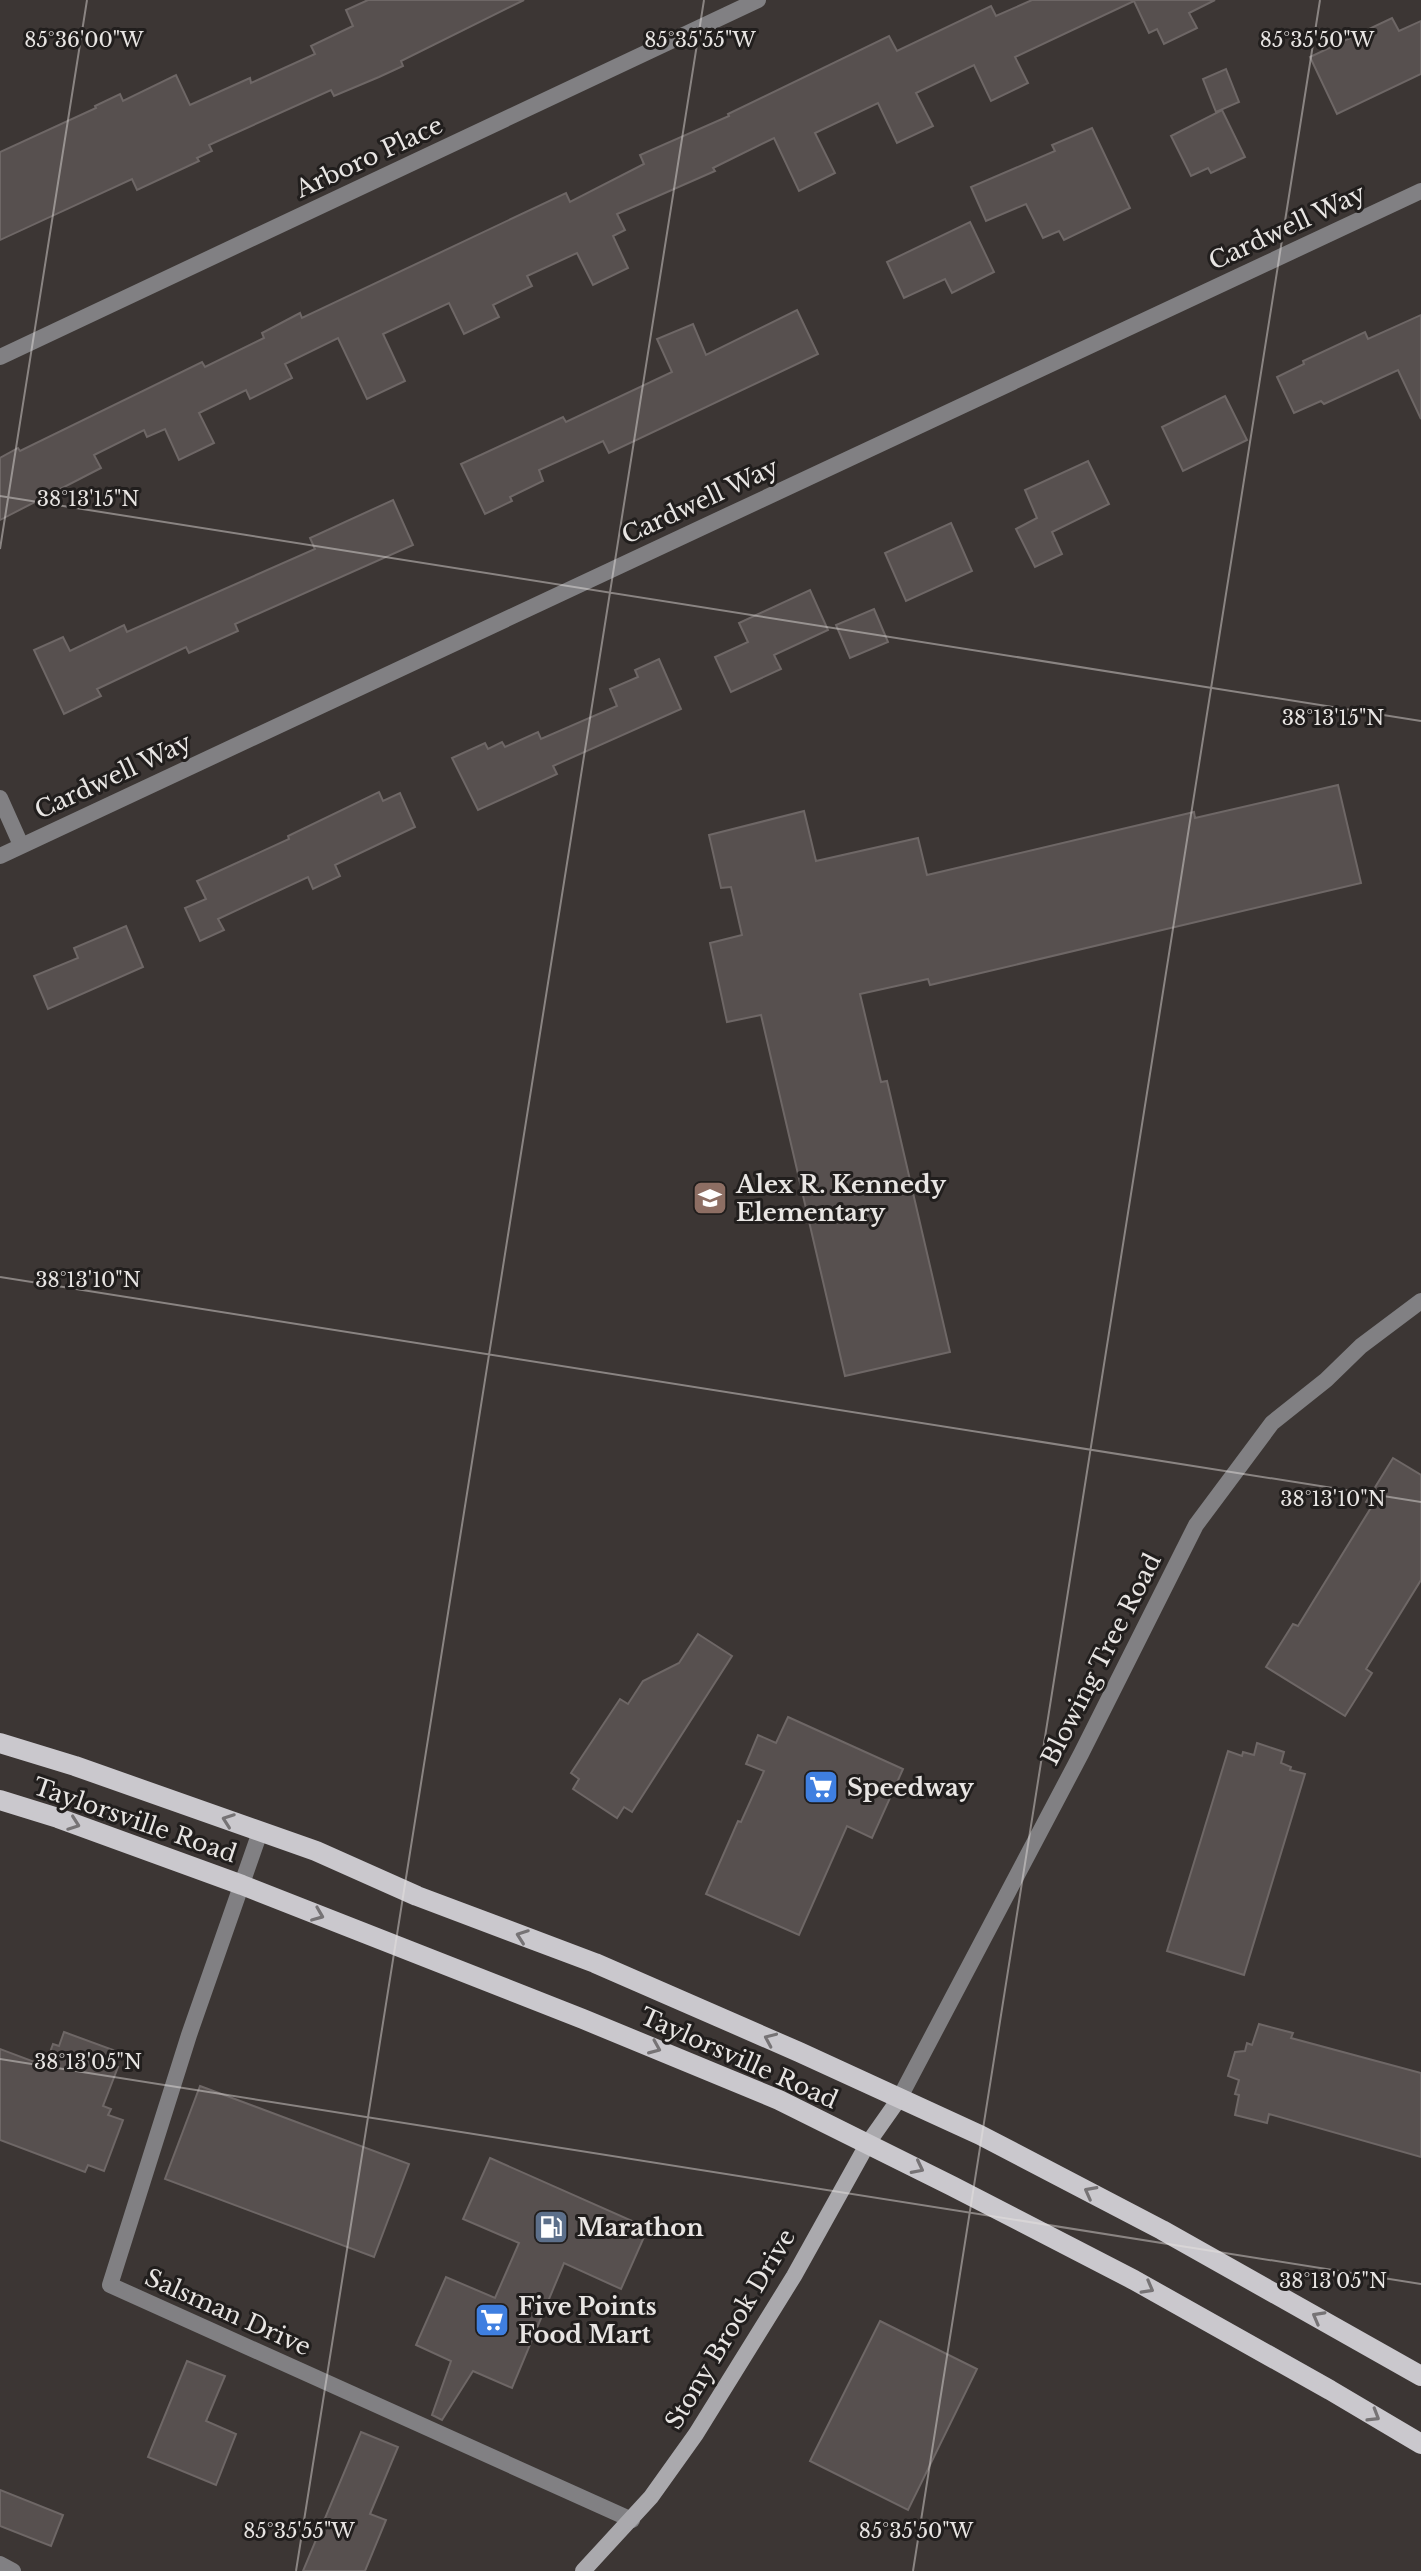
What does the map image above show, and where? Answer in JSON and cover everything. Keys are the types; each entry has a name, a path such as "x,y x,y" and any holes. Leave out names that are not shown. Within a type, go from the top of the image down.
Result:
{"main road":[{"name":"Taylorsville Road","path":"0,1743 75,1766 316,1851 417,1896 595,1963 799,2052 980,2135 1162,2230 1421,2376"},
{"name":"Taylorsville Road","path":"0,1800 242,1885 595,2023 779,2100 1134,2280 1421,2444"}],"street":[{"name":"Arboro Place","path":"0,357 758,0"},
{"name":"Cardwell Way","path":"0,856 1421,191"},
{"path":"0,798 21,845"},
{"name":"Blowing Tree Road","path":"899,2099 1081,1754 1196,1525 1272,1423 1326,1380 1361,1346 1421,1301"},
{"name":"Salsman Drive","path":"260,1832 189,2035 110,2285 632,2520"},
{"name":"Stony Brook Drive","path":"583,2571 632,2520 696,2434 794,2276 868,2143 899,2099"},
{"path":"0,2564 13,2571"}],"building":[{"path":"368,0 524,0 401,61 403,66 334,96 331,90 209,145 212,151 197,158 199,161 137,190 132,179 0,240 0,152 120,94 123,101 176,75 190,105 250,78 251,83 315,54 311,46 353,26 346,10"},
{"path":"1032,0 1215,0 1189,13 1197,28 1164,44 1157,29 1149,33 1134,1 1015,57 1028,83 991,101 974,65 916,93 933,126 897,143 878,103 815,133 835,173 799,191 774,138 713,168 715,171 617,214 625,230 613,236 628,268 593,285 577,253 527,276 532,286 493,305 499,317 464,334 449,303 383,334 405,381 367,399 338,338 285,364 292,378 250,399 246,390 199,413 214,443 179,460 165,429 147,437 144,430 94,455 101,468 0,520 0,458 18,448 20,451 202,362 205,367 264,338 262,333 300,313 302,318 566,193 570,202 644,164 640,155 729,116 889,36 897,51 991,6 996,16"},
{"path":"1392,18 1399,31 1421,21 1421,74 1337,114 1310,57"},
{"path":"1226,69 1239,102 1216,112 1203,79"},
{"path":"1222,110 1245,157 1211,173 1208,168 1191,176 1171,136"},
{"path":"1092,128 1130,208 1064,240 1059,231 1043,238 1026,204 986,221 971,187 1055,151 1052,145"},
{"path":"970,222 994,272 952,293 945,279 904,298 887,262"},
{"path":"797,310 818,354 609,453 603,441 539,470 543,481 510,497 512,501 485,514 461,464 563,417 566,422 672,372 657,339 693,324 706,355"},
{"path":"1421,315 1421,419 1398,370 1324,404 1321,401 1294,413 1277,377 1304,364 1303,361 1365,332 1368,339"},
{"path":"1225,396 1247,440 1183,471 1162,427"},
{"path":"1088,461 1109,504 1052,532 1062,554 1035,567 1016,529 1037,518 1025,490"},
{"path":"393,500 413,545 235,624 238,631 189,653 186,647 97,689 101,696 64,714 34,650 63,637 70,651 124,625 127,632 315,549 310,538"},
{"path":"951,523 972,571 906,601 885,553"},
{"path":"810,590 828,630 774,655 781,669 731,692 715,657 748,642 739,623"},
{"path":"874,609 888,642 850,658 836,625"},
{"path":"659,659 681,709 553,766 557,774 478,810 452,758 485,743 488,749 502,742 505,747 538,732 541,739 617,706 610,689 638,677 635,670"},
{"path":"1338,785 1361,883 930,985 928,979 860,994 881,1082 887,1081 950,1352 845,1376 761,1015 727,1022 710,943 742,935 731,887 721,888 709,835 804,811 816,861 918,838 927,875 1194,812 1195,818"},
{"path":"379,792 383,801 400,793 415,827 335,865 340,876 313,889 308,877 218,919 224,930 200,941 185,908 206,899 197,881 289,839 288,836"},
{"path":"126,926 143,967 48,1009 34,976 78,958 74,948"},
{"path":"1393,1458 1421,1475 1421,1580 1366,1669 1372,1673 1345,1716 1266,1667 1293,1624 1298,1626 1372,1506 1366,1502"},
{"path":"698,1634 732,1656 632,1812 624,1807 617,1818 573,1789 579,1779 571,1773 620,1699 628,1704 643,1681 679,1663"},
{"path":"788,1717 903,1769 872,1838 847,1826 799,1935 706,1894 764,1771 746,1764 758,1735 776,1743"},
{"path":"1257,1743 1284,1752 1281,1763 1291,1767 1290,1770 1305,1774 1244,1975 1167,1951 1228,1751 1242,1756 1243,1752 1254,1755"},
{"path":"1259,2024 1293,2033 1291,2038 1421,2073 1421,2157 1269,2114 1267,2123 1235,2115 1239,2080 1228,2076 1235,2052 1245,2051 1247,2043 1252,2045"},
{"path":"64,2032 116,2051 111,2065 118,2067 103,2106 111,2109 108,2115 123,2120 104,2171 88,2165 85,2172 0,2140 0,2049 45,2066 53,2044 59,2046"},
{"path":"200,2086 409,2164 374,2257 165,2179"},
{"path":"490,2158 648,2228 621,2289 564,2263 512,2388 473,2371 442,2420 432,2415 451,2361 416,2345 446,2277 495,2298 519,2243 463,2219"},
{"path":"880,2321 977,2369 908,2510 810,2461"},
{"path":"187,2361 225,2376 206,2421 236,2434 216,2485 148,2457"},
{"path":"361,2432 398,2447 370,2514 386,2520 365,2571 303,2571"},
{"path":"0,2490 63,2515 51,2546 0,2526"}],"place":[{"name":"Alex R. Kennedy Elementary","path":"710,1198"},
{"name":"Speedway","path":"821,1787"},
{"name":"Marathon","path":"551,2227"},
{"name":"Five Points Food Mart","path":"492,2320"}]}
